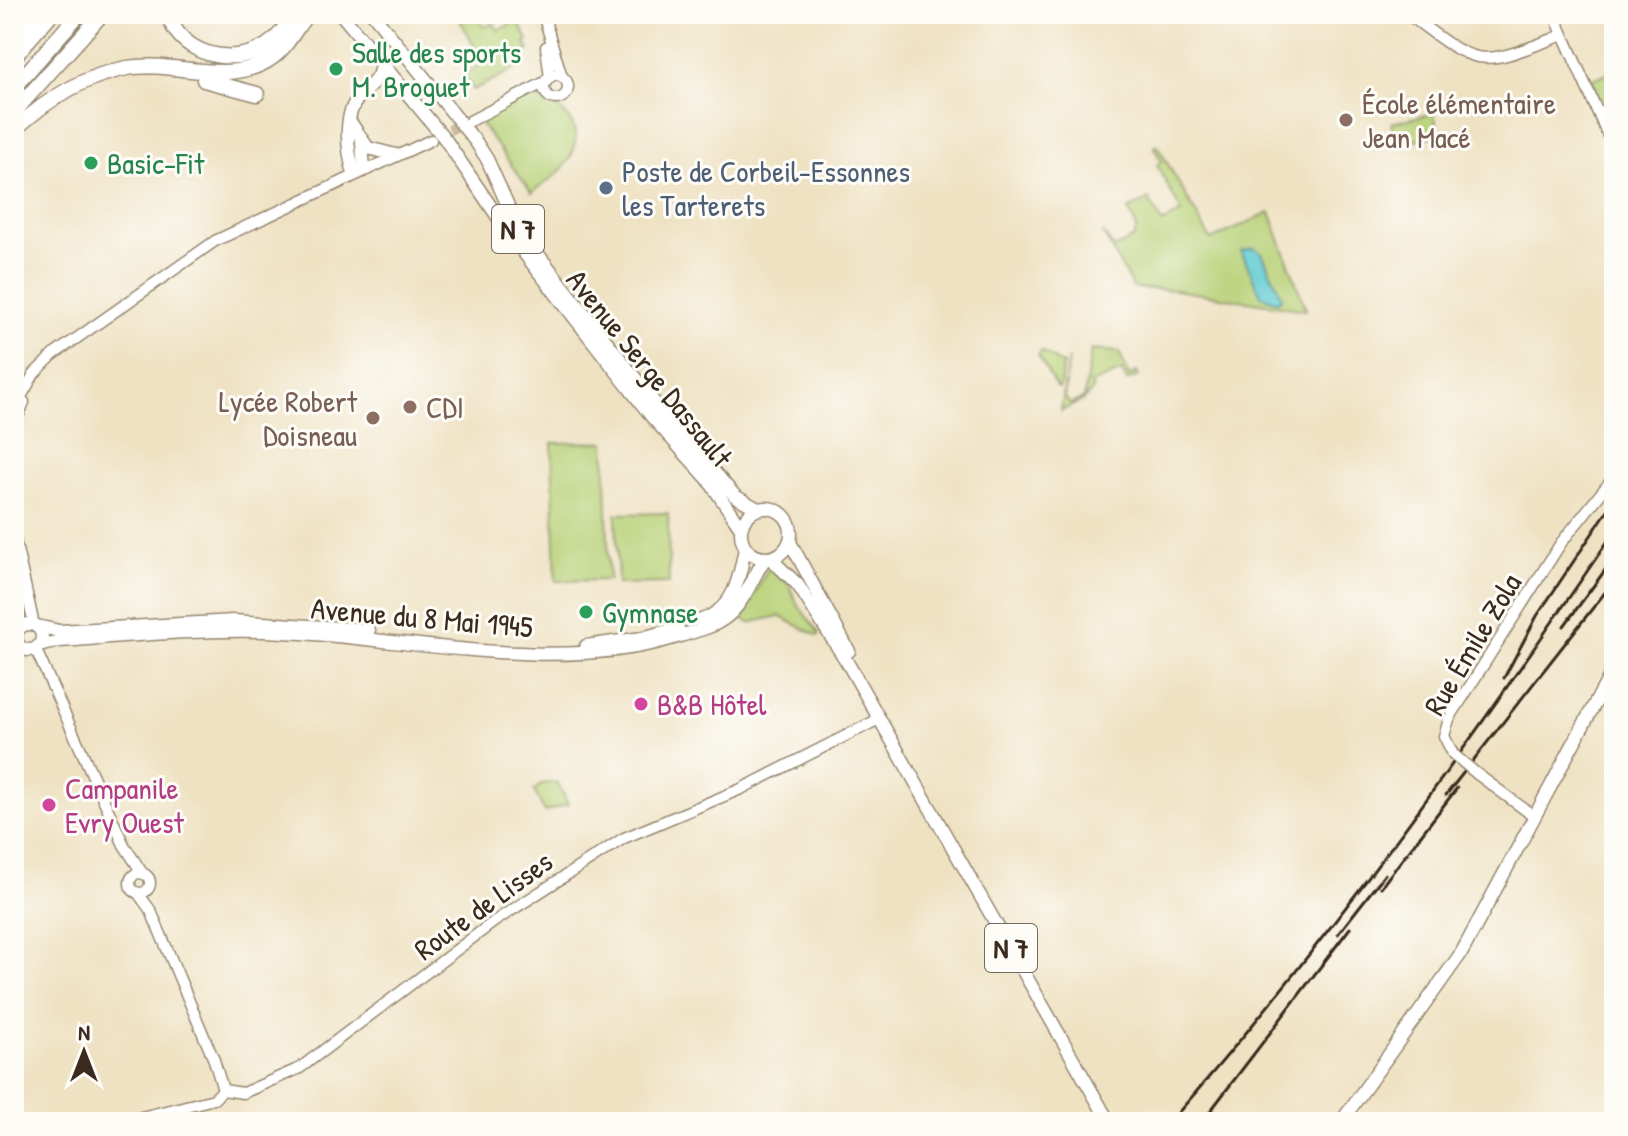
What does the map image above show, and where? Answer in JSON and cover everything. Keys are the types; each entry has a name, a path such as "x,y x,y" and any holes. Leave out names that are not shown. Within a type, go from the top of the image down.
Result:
{"highway":[{"path":"14,47 34,14"},
{"path":"14,57 51,14"},
{"path":"14,87 79,14"},
{"path":"14,112 102,14"},
{"path":"168,14 175,30 195,48 231,57 265,47 282,32 291,14"},
{"path":"14,130 66,91 126,68 218,73 245,70 277,53 307,14"},
{"path":"116,72 228,84 257,94"}],"main road":[{"name":"Avenue Serge Dassault","path":"341,14 445,139 510,235 652,417 714,487 741,528"},
{"name":"Avenue Serge Dassault","path":"373,14 476,142 487,159 519,230 608,345 735,496 758,509"},
{"path":"359,172 348,148 351,123 356,101 380,75 381,60"},
{"path":"371,87 385,81 398,82"},
{"path":"351,123 362,143 374,151 396,155"},
{"path":"359,172 362,143"},
{"path":"769,508 782,514 790,525 790,542 784,551 768,558 745,548 741,528 745,518 758,509 769,508"},
{"name":"N 7","path":"790,542 904,750 914,774"},
{"name":"Avenue du 8 Mai 1945","path":"745,548 735,590 711,616 642,638 597,645 542,646 263,621 59,631 25,627 16,639 17,645 36,647 60,641 187,632 263,631 543,654 612,652 645,647 724,619 768,558"},
{"name":"N 7","path":"768,558 788,571 800,587 914,774 1109,1122"},
{"path":"25,627 41,636 36,647"},
{"path":"1341,1122 1462,952 1614,668"}],"street":[{"path":"540,14 553,78 545,89 549,96"},
{"path":"1408,14 1460,54 1474,58 1507,56 1563,35"},
{"path":"1554,14 1614,149"},
{"path":"470,121 553,78"},
{"path":"521,95 559,99 568,87 553,78"},
{"path":"14,409 34,374 53,355 215,241 431,140"},
{"path":"14,426 26,399 48,367 114,312"},
{"name":"Rue Émile Zola","path":"1535,817 1453,754 1444,736 1449,719 1561,543 1614,477"},
{"path":"14,536 25,627"},
{"path":"14,589 25,627"},
{"path":"36,647 137,876"},
{"name":"Route de Lisses","path":"121,1122 214,1099 223,1090 243,1093 300,1068 495,921 624,838 773,775 879,719"},
{"path":"137,876 150,880 143,891"},
{"path":"137,876 131,886 143,891 214,1060 223,1090"}],"green space":[{"path":"476,14 484,27 494,23 498,30 510,25 506,16 514,14 528,40 525,42 529,50 522,56 524,65 473,90 464,75 483,63 460,20"},
{"path":"1614,72 1614,136 1592,79"},
{"path":"526,97 539,99 561,110 574,128 575,139 573,151 563,168 532,193 478,120"},
{"path":"1434,113 1439,135 1396,144 1391,123"},
{"path":"1157,145 1211,240 1270,212 1306,310 1175,290 1133,288 1103,233 1114,248 1134,238 1137,227 1128,210 1149,199 1162,223 1182,212 1157,166 1161,161 1154,147"},
{"path":"1091,350 1119,352 1129,376 1137,372 1139,376 1127,381 1122,371 1091,384 1093,390 1082,401 1061,411 1069,358 1064,396 1070,404 1084,398"},
{"path":"1041,351 1063,365 1060,388 1056,387 1038,355"},
{"path":"605,442 609,580 556,581 552,443"},
{"path":"668,513 669,583 618,584 616,514"},
{"path":"767,570 773,570 789,585 818,636 779,616 749,623 742,618"},
{"path":"557,782 568,804 545,812 534,791 541,784"}],"water":[{"path":"1254,248 1262,253 1282,297 1277,302 1261,296 1241,251"}],"tunnel":[{"path":"436,137 468,121"}],"railway":[{"path":"1504,678 1537,616 1614,501"},
{"path":"1170,1122 1289,980 1401,834 1614,532"},
{"path":"1564,626 1614,558"},
{"path":"1446,795 1614,581"},
{"path":"1381,887 1457,788"},
{"path":"1338,934 1385,874"},
{"path":"1202,1122 1350,928"}],"place":[{"name":"Salle des sports M. Broguet","path":"336,69"},
{"name":"École élémentaire Jean Macé","path":"1346,120"},
{"name":"Basic-Fit","path":"91,163"},
{"name":"Poste de Corbeil-Essonnes les Tarterets","path":"606,188"},
{"name":"CDI","path":"410,407"},
{"name":"Lycée Robert Doisneau","path":"373,418"},
{"name":"Gymnase","path":"586,612"},
{"name":"B&B Hôtel","path":"641,704"},
{"name":"Campanile Evry Ouest","path":"49,805"}]}
